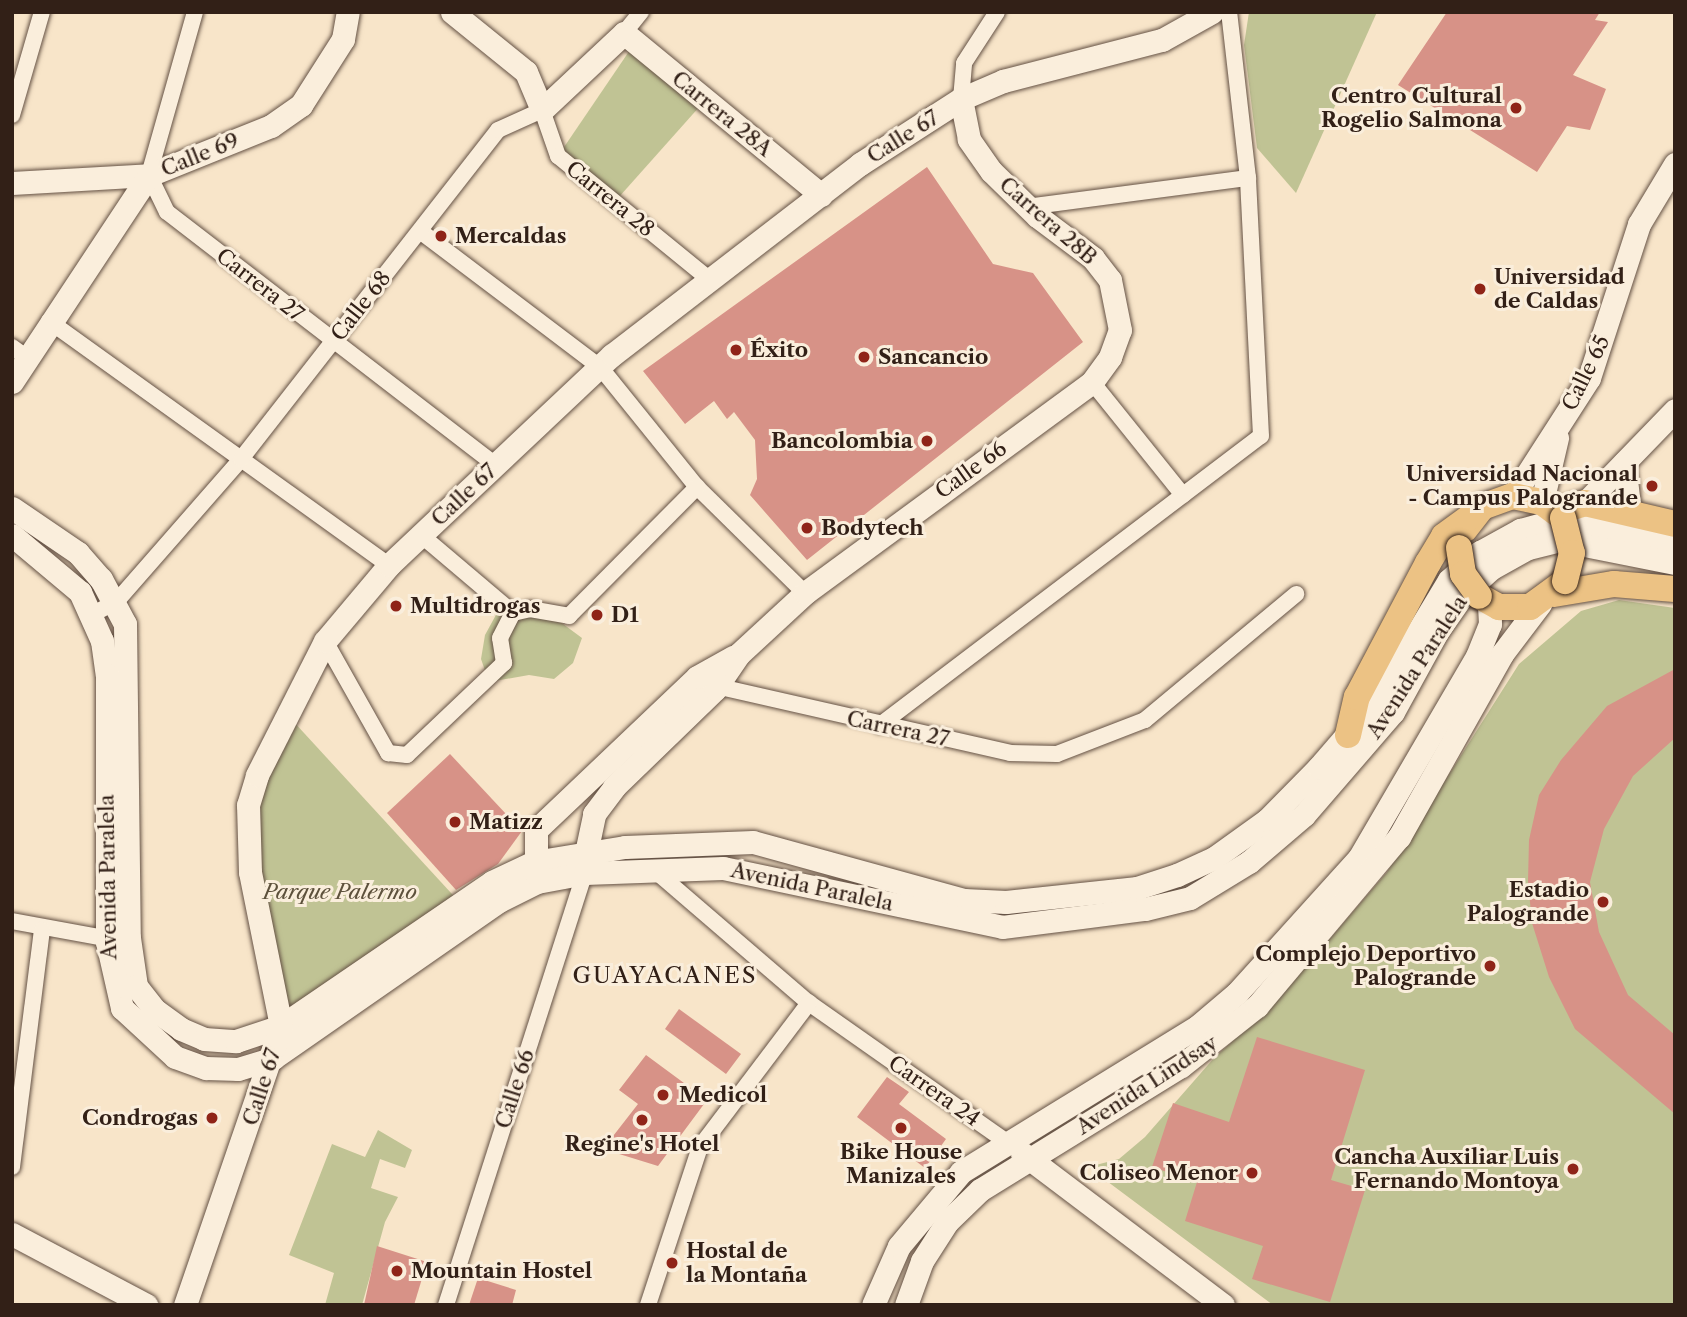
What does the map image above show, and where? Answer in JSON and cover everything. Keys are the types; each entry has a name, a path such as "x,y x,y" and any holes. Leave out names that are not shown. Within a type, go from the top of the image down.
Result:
{"main road":[{"path":"1348,735 1357,697 1444,536 1492,502 1513,496 1553,511 1585,503 1675,524"},
{"path":"1553,511 1572,554 1553,593"},
{"path":"1473,515 1459,548 1463,574 1484,600 1520,609 1553,593 1614,584 1675,589"}],"street":[{"path":"12,115 42,12"},
{"path":"12,183 149,175 195,12"},
{"name":"Calle 69","path":"12,382 20,352 49,321 149,175 271,127 300,105 324,75 343,39 348,12"},
{"name":"Calle 68","path":"93,614 116,602 241,459 498,130 542,110 624,33 641,12"},
{"path":"961,99 964,63 997,12"},
{"name":"Calle 67","path":"185,1305 273,1058 281,1026 250,872 248,805 257,775 325,641 389,565 600,367 709,279 821,195 961,99 1003,81 1162,40 1212,12"},
{"path":"880,725 1261,436 1248,178 1229,12"},
{"name":"Carrera 28","path":"461,15 526,72 558,156 709,279"},
{"name":"Carrera 28A","path":"624,33 821,195"},
{"name":"Carrera 28B","path":"961,99 969,138 991,171 1027,207 1093,258 1110,280 1120,330 1110,358 1092,382"},
{"name":"Calle 65","path":"1559,428 1603,342 1639,223 1675,164"},
{"name":"Carrera 27","path":"149,175 166,212 333,343 496,465"},
{"path":"1027,207 1248,178"},
{"path":"420,231 600,367 697,487 805,593"},
{"path":"49,321 389,565"},
{"path":"1092,382 1184,495"},
{"name":"Calle 66","path":"536,872 536,830 739,654 805,593 1092,382"},
{"path":"1585,503 1675,410"},
{"path":"1513,496 1559,428"},
{"path":"1553,511 1559,428"},
{"path":"1624,463 1630,513"},
{"path":"325,641 388,753 397,758 407,755 504,663 500,638 513,614 530,609 569,616 697,487"},
{"name":"Avenida Paralela","path":"12,508 78,553 116,602 127,656 118,940 136,986 155,1010 181,1029 204,1040 236,1041 281,1026 492,882 690,842 753,842 978,901 1066,898 1137,888 1177,875 1235,843 1267,820 1348,735 1376,701 1449,580 1480,552 1520,530 1554,521 1675,543"},
{"name":"Avenida Paralela","path":"12,535 61,571 93,614 107,675 122,1008 175,1057 206,1068 238,1069 273,1058 499,901 536,872"},
{"path":"421,535 513,614"},
{"name":"Avenida Paralela","path":"585,863 653,869 723,868 771,874 1002,927 1145,909 1190,898 1249,862 1304,815 1393,712 1437,632 1464,593 1492,568 1528,548 1559,540 1675,564"},
{"name":"Avenida Lindsay","path":"910,1304 922,1261 947,1222 980,1190 1181,1066 1257,1006 1399,837 1502,654 1553,593"},
{"name":"Carrera 27","path":"706,683 1010,753 1057,754 1102,741 1145,720 1296,594"},
{"name":"Avenida Lindsay","path":"873,1305 899,1246 927,1206 961,1172 1005,1141 1198,1026 1237,993 1359,858 1424,751 1488,634 1484,600"},
{"name":"Calle 66","path":"446,1305 585,863 594,814 614,787 706,683"},
{"name":"Carrera 24","path":"653,869 810,1003 1031,1159 1202,1298 1223,1305"},
{"path":"12,921 42,930 118,940"},
{"path":"12,1167 42,930"},
{"path":"649,1305 700,1147 810,1003"},
{"path":"12,1234 146,1305"}],"green space":[{"path":"1249,12 1377,12 1296,193 1257,148 1244,45"},
{"path":"632,47 709,96 619,197 560,153"},
{"name":"Complejo Deportivo Palogrande","path":"1619,600 1675,608 1675,1305 1273,1305 1088,1167 1119,1159 1145,1137 1214,1058 1274,1004 1387,872 1519,664 1581,611"},
{"path":"520,606 555,618 582,638 573,663 554,679 529,675 489,682 481,659 485,635 497,613"},
{"name":"Parque Palermo","path":"293,721 463,906 281,1026 252,843 264,772"},
{"path":"378,1130 412,1150 405,1168 380,1159 371,1188 398,1197 385,1222 362,1305 325,1305 334,1273 289,1255 332,1144 365,1157"}],"building":[{"name":"Centro Cultural Rogelio Salmona","path":"1447,12 1600,12 1595,20 1608,22 1573,75 1606,89 1590,130 1567,126 1537,172 1398,85"},
{"name":"Sancancio","path":"927,167 993,264 1033,273 1083,342 807,560 750,495 757,479 755,440 734,412 727,419 714,401 685,424 643,371"},
{"name":"Estadio Palogrande","path":"1675,669 1675,738 1633,776 1604,829 1590,882 1599,932 1628,995 1675,1035 1675,1114 1575,1029 1549,977 1532,923 1528,881 1529,840 1539,795 1561,760 1607,706"},
{"name":"Matizz","path":"450,754 522,831 498,864 456,890 387,813"},
{"path":"679,1009 741,1054 726,1074 665,1029"},
{"name":"Coliseo Menor","path":"1257,1037 1365,1070 1331,1180 1365,1190 1330,1302 1252,1279 1263,1246 1185,1221 1197,1182 1152,1167 1173,1103 1229,1122"},
{"path":"646,1055 707,1100 658,1166 603,1149 638,1104 619,1090"},
{"name":"Bike House Manizales","path":"887,1077 909,1092 899,1104 946,1139 925,1168 857,1117"},
{"name":"Mountain Hostel","path":"377,1246 427,1262 414,1305 364,1305"},
{"path":"478,1278 516,1290 512,1305 469,1305"}],"place":[{"name":"Centro Cultural Rogelio Salmona","path":"1516,108"},
{"name":"Mercaldas","path":"441,236"},
{"name":"Universidad de Caldas","path":"1480,289"},
{"name":"Éxito","path":"736,350"},
{"name":"Sancancio","path":"864,357"},
{"name":"Bancolombia","path":"927,441"},
{"name":"Universidad Nacional - Campus Palogrande","path":"1652,486"},
{"name":"Bodytech","path":"807,528"},
{"name":"Multidrogas","path":"396,606"},
{"name":"D1","path":"597,615"},
{"name":"Matizz","path":"455,822"},
{"name":"Estadio Palogrande","path":"1603,902"},
{"name":"Complejo Deportivo Palogrande","path":"1490,966"},
{"name":"Medicol","path":"663,1095"},
{"name":"Condrogas","path":"212,1118"},
{"name":"Regine's Hotel","path":"642,1120"},
{"name":"Bike House Manizales","path":"901,1128"},
{"name":"Cancha Auxiliar Luis Fernando Montoya","path":"1573,1169"},
{"name":"Coliseo Menor","path":"1252,1173"},
{"name":"Hostal de la Montaña","path":"672,1263"},
{"name":"Mountain Hostel","path":"397,1271"}],"district":[{"name":"GUAYACANES","path":"665,975"}]}
